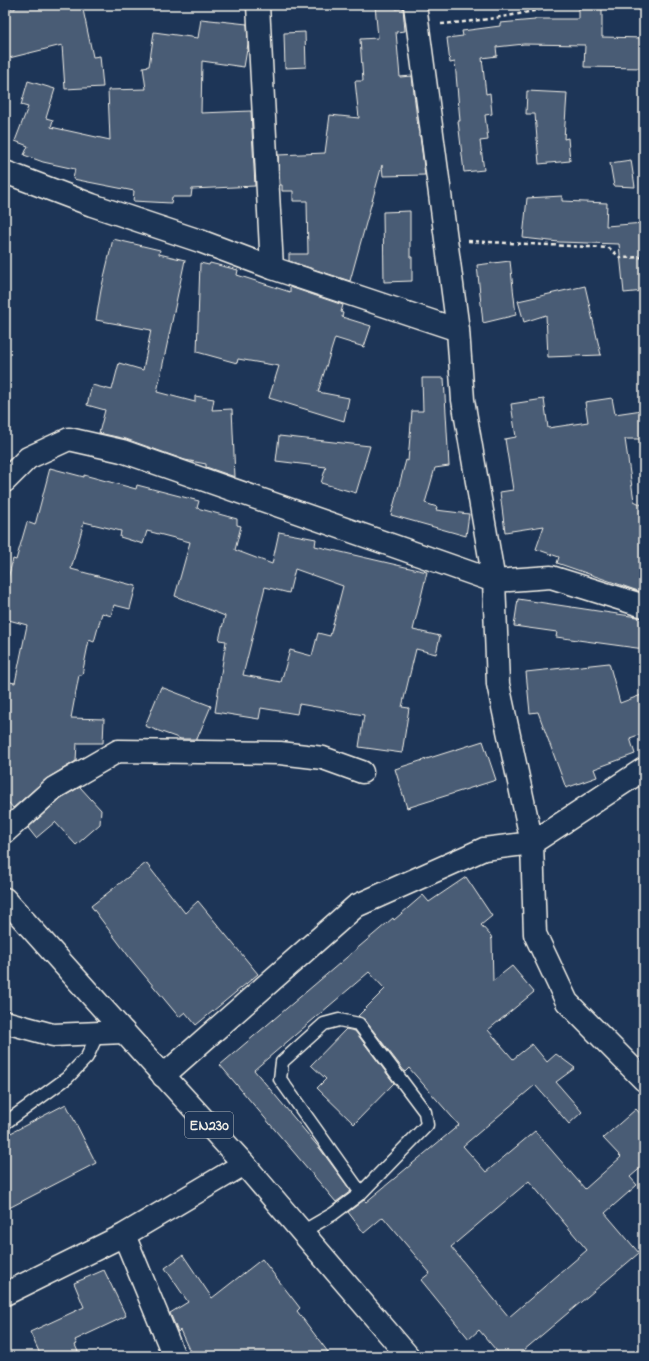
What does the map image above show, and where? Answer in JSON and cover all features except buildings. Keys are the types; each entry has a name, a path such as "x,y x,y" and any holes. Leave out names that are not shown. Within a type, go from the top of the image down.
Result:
{"street":[{"path":"258,5 272,268"},
{"path":"416,15 458,330 462,400 494,581 498,684 532,843 535,934 567,1002 644,1080"},
{"path":"5,172 92,205 200,241 272,268 458,330"},
{"path":"5,481 28,458 69,439 122,451 494,581 551,577 644,606"},
{"path":"5,832 54,788 118,751 280,753 323,758 362,772"},
{"path":"163,1076 356,906 484,849 532,843 644,768"},
{"name":"EN230","path":"5,899 163,1076 244,1164 408,1356"},
{"path":"5,1022 53,1036 124,1032"},
{"path":"5,1294 124,1235 244,1164"},
{"path":"124,1235 174,1356"}],"lane":[{"path":"302,1232 333,1214 361,1193 427,1125 425,1112 359,1024 339,1020 324,1024 282,1062 280,1079 361,1193"},
{"path":"5,1123 66,1078 87,1057 98,1033"}],"path":[{"path":"416,15 470,22 523,14 559,5"},
{"path":"446,240 609,248 621,258 644,257"}]}
